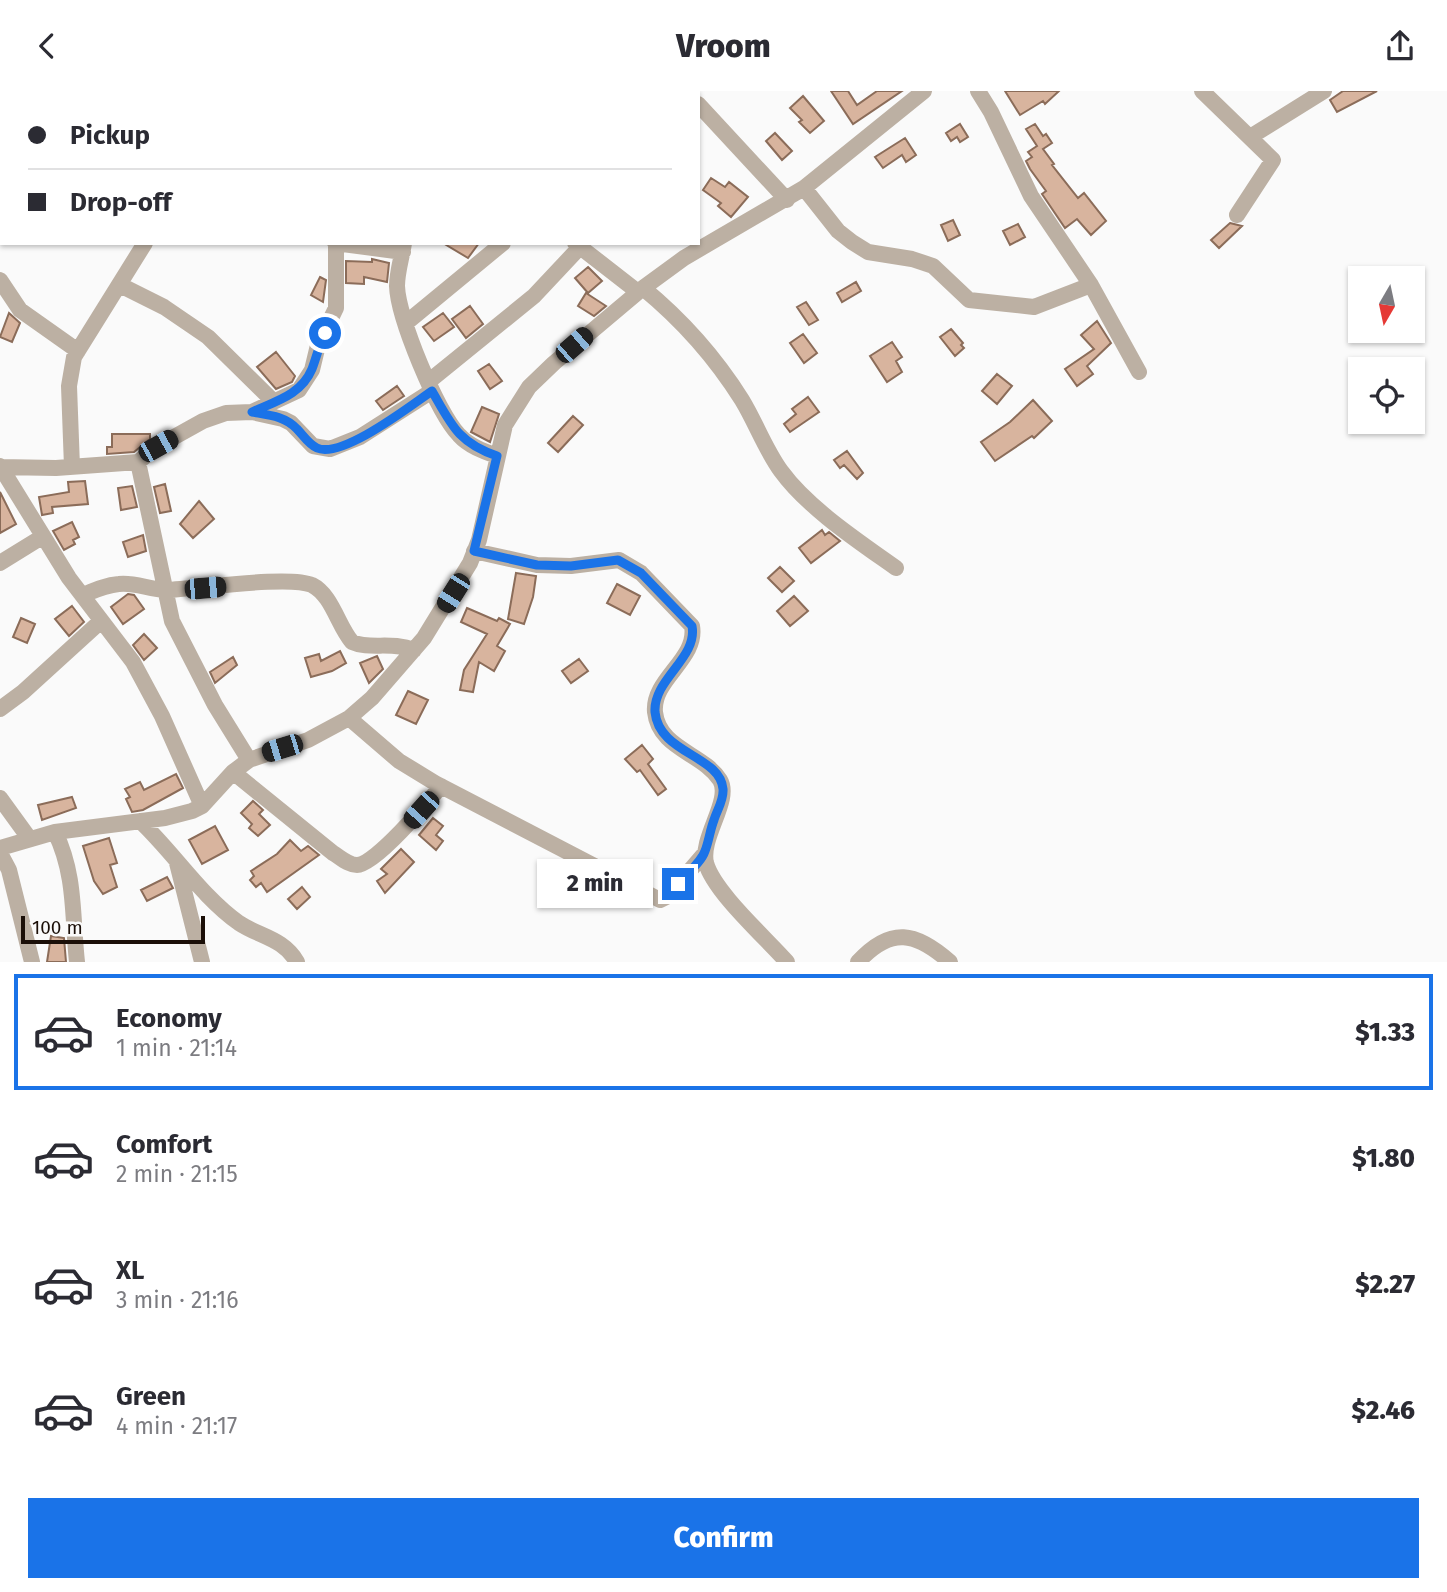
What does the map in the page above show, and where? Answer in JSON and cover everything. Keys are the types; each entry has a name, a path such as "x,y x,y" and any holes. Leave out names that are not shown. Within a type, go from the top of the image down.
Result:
{"street":[{"path":"32,962 9,870 0,851 29,838 55,832 179,815 202,806 233,772 249,760 308,740 349,718 372,698 414,650 453,593 474,551 505,425 529,387 641,290 712,241 787,200 923,91"},
{"path":"978,91 991,112 1031,196 1091,285 1139,372"},
{"path":"1202,91 1273,160 1237,215"},
{"path":"1250,137 1324,91"},
{"path":"700,106 787,200"},
{"path":"804,188 838,231 852,242 868,251 933,266 969,300 1034,307 1091,285"},
{"path":"72,467 69,386 78,351 144,245"},
{"path":"252,412 299,390 312,370 318,345 333,319 336,308 335,245"},
{"path":"362,245 403,248 397,285 405,323 430,386 453,428 462,438 497,456"},
{"path":"405,323 501,245"},
{"path":"0,467 138,463 158,446 203,421 226,414 252,412 283,419 291,423 313,446 330,449 360,437 430,386 534,296 577,245 674,313 701,343 742,400 782,473 852,536 895,568"},
{"path":"0,280 20,310 78,351"},
{"path":"120,285 164,307 208,337 274,402"},
{"path":"138,463 172,621 215,705 249,760"},
{"path":"0,467 42,537 133,662 202,806"},
{"path":"0,563 42,537"},
{"path":"349,718 399,761 441,786 660,899 668,896 705,853 722,796 722,786 706,765 667,739 659,726 655,710 663,686 691,641 692,626 641,573 618,560 571,566 537,565 474,551"},
{"path":"83,595 122,583 167,590 292,582 307,584 322,594 352,642 363,646 394,644 414,650"},
{"path":"2,705 102,621"},
{"path":"233,772 333,853 351,864 360,866 368,862 405,828 441,786"},
{"path":"0,797 29,838"},
{"path":"140,821 229,914 247,927 284,945 297,962"},
{"path":"55,832 63,848 73,891 77,962"},
{"path":"705,853 710,872 719,885 787,962"},
{"path":"177,860 202,962"},
{"path":"858,962 884,940 903,937 925,943 950,962"}],"building":[{"path":"831,91 848,91 857,105 877,91 902,91 853,124"},
{"path":"1005,91 1059,91 1045,104 1043,101 1020,115"},
{"path":"1343,91 1377,91 1337,112 1330,100"},
{"path":"803,96 824,121 810,133 790,108"},
{"path":"960,124 968,137 960,142 957,137 951,141 946,133"},
{"path":"1035,124 1052,143 1043,149 1054,164 1052,165 1078,198 1084,193 1106,221 1091,235 1077,219 1065,228 1042,194 1046,191 1026,161 1032,157 1028,152 1037,146 1026,129"},
{"path":"775,133 792,151 782,160 766,141"},
{"path":"905,138 916,155 906,162 902,155 883,168 875,157"},
{"path":"711,178 725,187 729,182 748,197 731,217 718,206 721,203 703,190"},
{"path":"953,220 960,235 948,241 941,225"},
{"path":"1230,223 1242,226 1219,248 1211,240"},
{"path":"1018,224 1025,237 1010,245 1003,231"},
{"path":"446,245 478,245 468,258"},
{"path":"372,259 389,263 387,282 364,277 364,284 346,283 346,261 372,262"},
{"path":"588,267 602,281 588,293 575,278"},
{"path":"320,277 326,280 323,302 311,295"},
{"path":"856,282 861,291 842,302 837,293"},
{"path":"586,293 606,306 594,316 578,306"},
{"path":"806,302 818,320 809,325 797,307"},
{"path":"470,306 483,324 466,338 452,319"},
{"path":"9,313 20,323 12,342 0,337"},
{"path":"443,313 454,327 434,341 423,327"},
{"path":"1097,321 1111,343 1087,366 1093,374 1077,386 1065,369 1094,349 1081,335"},
{"path":"951,329 964,348 955,356 940,337"},
{"path":"803,334 817,353 804,363 790,343"},
{"path":"892,342 902,357 896,361 902,372 887,382 870,356"},
{"path":"276,352 295,376 292,382 276,389 257,367"},
{"path":"489,364 502,381 490,389 478,371"},
{"path":"997,374 1012,386 997,404 982,391"},
{"path":"397,386 404,396 383,410 376,401"},
{"path":"808,397 819,412 790,432 784,424 796,414 792,409"},
{"path":"1033,400 1052,421 1034,438 1032,436 995,461 981,442 1010,422"},
{"path":"482,407 499,414 490,442 471,432"},
{"path":"573,416 583,425 558,452 548,443"},
{"path":"112,434 150,434 150,439 134,452 107,454 107,447 112,447"},
{"path":"847,451 863,473 857,479 844,465 840,468 834,460"},
{"path":"85,481 88,504 52,507 53,513 42,515 39,497 69,492 68,482"},
{"path":"165,484 171,511 160,513 154,487"},
{"path":"132,486 137,507 121,510 118,488"},
{"path":"0,492 16,524 0,533"},
{"path":"199,501 214,519 193,538 180,524"},
{"path":"72,522 79,537 73,540 75,544 64,550 53,531"},
{"path":"822,530 825,535 829,532 840,541 811,563 799,548"},
{"path":"143,535 146,551 128,557 123,542"},
{"path":"780,567 794,581 782,592 768,578"},
{"path":"516,573 536,576 533,597 524,624 508,619"},
{"path":"617,584 640,596 630,615 607,603"},
{"path":"128,594 134,595 144,609 123,624 111,607"},
{"path":"794,596 808,611 790,626 777,611"},
{"path":"72,606 84,622 69,636 55,619"},
{"path":"467,608 510,624 497,646 505,651 494,671 479,662 473,692 460,690 464,670 487,634 461,622"},
{"path":"21,618 35,624 27,643 13,637"},
{"path":"144,634 157,648 144,660 133,645"},
{"path":"340,651 346,663 332,671 311,677 305,658 319,654 321,661"},
{"path":"377,656 383,669 369,683 360,663"},
{"path":"233,657 237,665 215,683 210,672"},
{"path":"579,659 588,671 571,683 562,671"},
{"path":"408,691 428,700 416,724 396,715"},
{"path":"642,745 653,759 648,764 666,789 658,795 640,770 637,772 625,759"},
{"path":"176,774 183,788 143,810 132,812 126,799 130,797 125,789 140,782 144,790"},
{"path":"72,797 76,808 42,820 38,805"},
{"path":"253,801 263,810 259,814 270,825 258,836 249,828 252,824 241,813"},
{"path":"433,818 443,826 436,835 443,841 436,850 419,835"},
{"path":"215,826 228,850 202,864 189,840"},
{"path":"109,838 117,863 110,865 117,887 103,894 94,881 83,846"},
{"path":"290,840 301,851 308,846 319,855 267,892 261,883 256,887 250,880 254,876 251,871 277,854"},
{"path":"401,849 414,862 385,893 377,881 387,874 381,869"},
{"path":"167,877 173,888 147,901 141,890"},
{"path":"302,887 310,897 297,909 288,899"},
{"path":"51,936 64,938 66,962 47,962"}],"route":[{"path":"325,333 318,345 312,370 299,390 252,412 283,419 291,423 313,446 330,449 360,437 432,391 453,428 462,438 484,452 497,456 483,524 474,551 537,565 571,566 609,560 630,564 692,626 691,641 663,686 655,710 659,726 667,739 706,765 719,780 723,790 705,853 678,884"}]}
